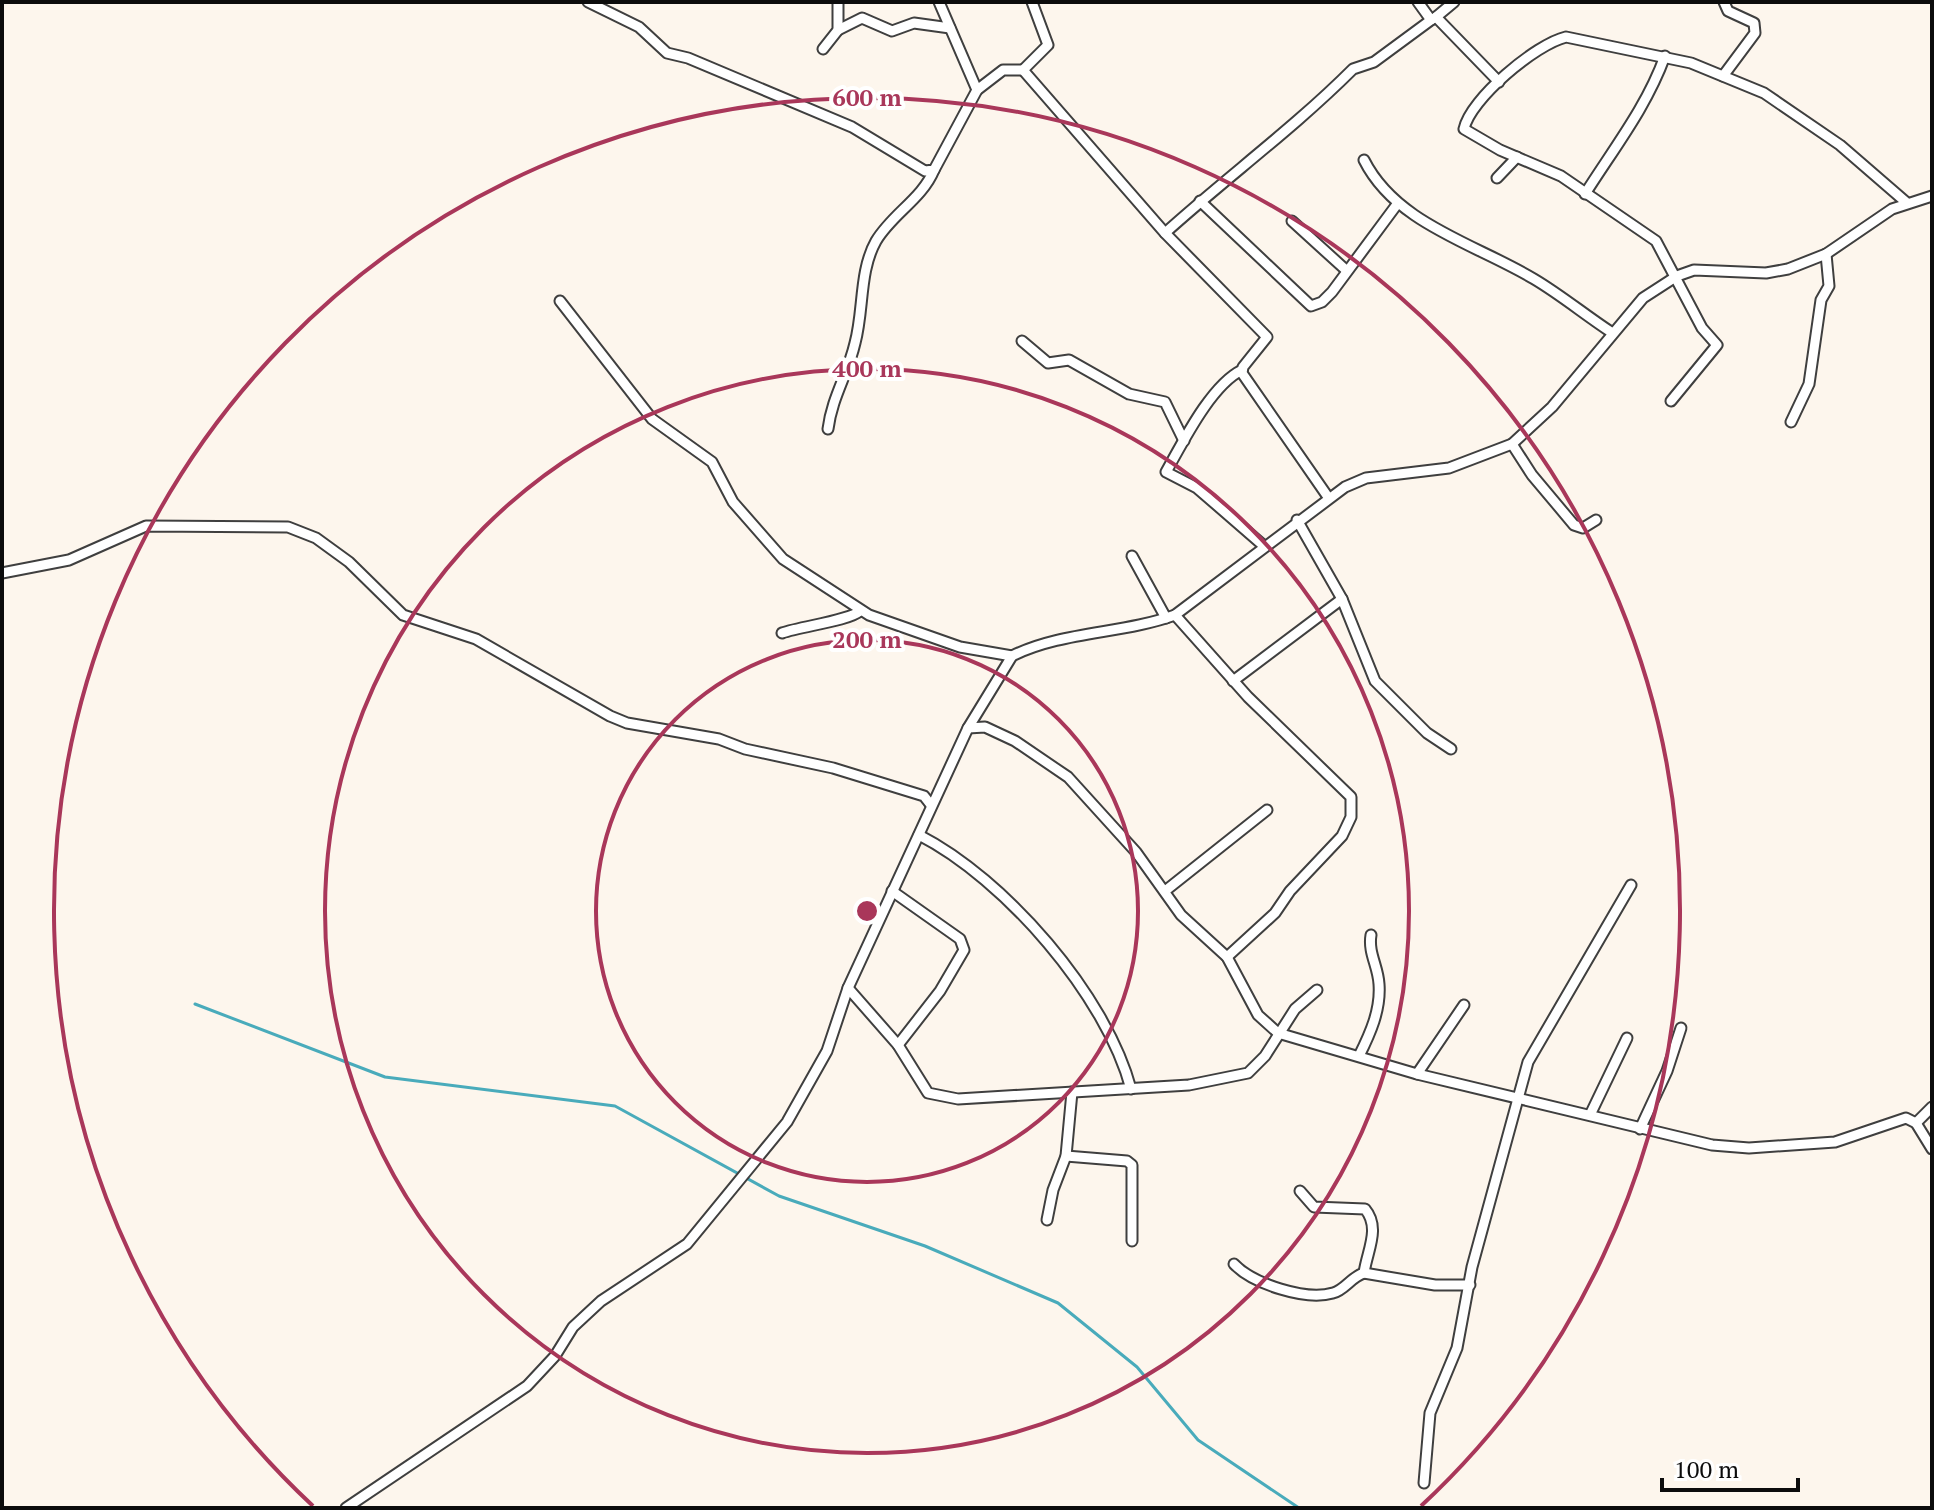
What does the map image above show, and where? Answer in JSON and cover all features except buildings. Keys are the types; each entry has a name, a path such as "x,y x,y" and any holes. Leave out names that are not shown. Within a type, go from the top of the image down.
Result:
{"street":[{"path":"588,2 639,27 676,57 688,58 852,127 917,168 934,170"},
{"path":"838,2 838,30"},
{"path":"939,2 977,90"},
{"path":"828,429 833,398 849,367 856,339 872,250 883,232 928,184 977,90 1003,70 1023,70 1048,45 1032,2"},
{"path":"1418,2 1499,82"},
{"path":"1165,233 1200,201 1254,161 1353,69 1374,62 1454,2"},
{"path":"1723,76 1755,33 1754,23 1728,11 1724,2"},
{"path":"823,49 838,30 862,18 892,31 914,23 950,28"},
{"path":"1671,401 1717,345 1702,328 1656,241 1561,176 1464,129 1469,112 1499,82 1551,40 1566,37 1705,67 1764,93 1817,128 1907,203"},
{"path":"1585,194 1626,137 1653,89 1665,56"},
{"path":"1023,70 1165,233 1267,337 1242,370 1231,375 1166,472 1197,488 1264,546"},
{"path":"1497,178 1517,157"},
{"path":"1364,160 1372,176 1398,203 1426,224 1460,237 1533,278 1611,332"},
{"path":"560,301 652,419 712,462 733,502 783,559 860,611 960,647 1012,656 1171,616 1328,497 1366,478 1449,468 1512,444 1552,407 1611,332 1643,298 1677,276 1714,269 1777,272 1826,254 1867,224 1907,203 1932,196"},
{"path":"1200,201 1311,306 1322,302 1398,203"},
{"path":"1292,221 1347,271"},
{"path":"1791,422 1809,384 1821,300 1829,286 1826,254"},
{"path":"1022,341 1048,363 1069,360 1129,394 1165,402 1184,441"},
{"path":"1242,370 1328,497"},
{"path":"1512,444 1532,475 1574,525 1583,528 1596,520"},
{"path":"1297,520 1342,599 1375,681 1427,733 1451,749"},
{"path":"2,573 69,560 146,526 288,527 316,538 349,562 403,615 476,639 610,716 627,723 719,739 745,749 833,768 924,796 931,805"},
{"path":"1132,556 1171,616 1351,797 1351,817 1330,853 1298,882 1275,913 1227,957"},
{"path":"1233,681 1342,599"},
{"path":"782,633 818,621 854,616 860,611"},
{"path":"346,1508 527,1386 555,1356 573,1327 601,1301 687,1244 787,1122 827,1051 848,988 968,728 1012,656"},
{"path":"979,708 985,727"},
{"path":"968,728 985,727 1015,741 1068,777 1136,852 1181,915 1227,957 1258,1015 1278,1033 1417,1074 1712,1145 1749,1148 1835,1142 1899,1118 1916,1123 1932,1149"},
{"path":"924,796 940,787"},
{"path":"1165,891 1267,810"},
{"path":"919,835 961,859 1032,924 1058,955 1095,1004 1115,1039 1131,1089"},
{"path":"1424,1483 1430,1413 1452,1365 1528,1062 1631,885"},
{"path":"892,891 960,939 964,950 940,991 898,1045"},
{"path":"1359,1056 1375,1021 1378,1002 1379,984 1371,955 1371,935"},
{"path":"848,988 898,1045 921,1085 935,1097 958,1099 1189,1085 1248,1073 1265,1056 1295,1009 1317,990"},
{"path":"1417,1074 1464,1005"},
{"path":"1640,1129 1667,1071 1681,1028"},
{"path":"1590,1115 1627,1038"},
{"path":"1047,1220 1053,1190 1066,1156 1072,1092"},
{"path":"1916,1123 1932,1107"},
{"path":"1066,1156 1127,1161 1132,1165 1132,1241"},
{"path":"1234,1264 1245,1275 1317,1296 1337,1292 1364,1273 1373,1232 1371,1217 1365,1209 1314,1207 1300,1191"},
{"path":"1364,1273 1435,1285 1470,1285"}],"waterway":[{"path":"195,1004 385,1077 615,1106 779,1196 925,1246 1058,1303 1137,1367 1198,1440 1299,1508"}]}
